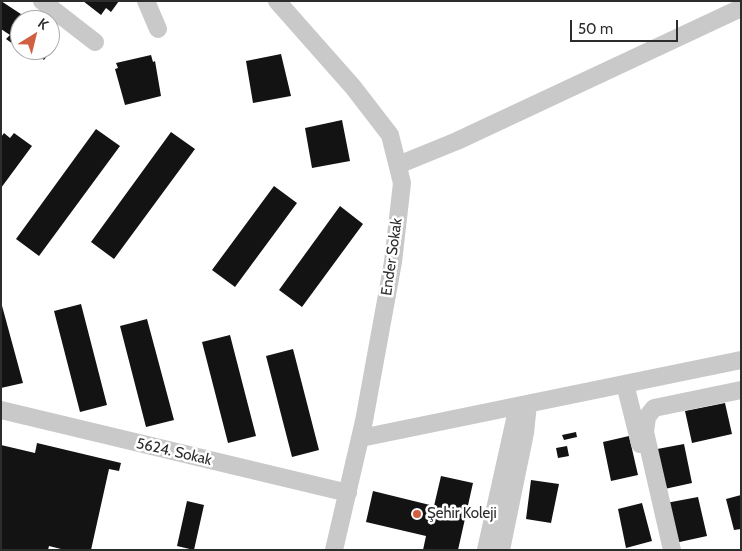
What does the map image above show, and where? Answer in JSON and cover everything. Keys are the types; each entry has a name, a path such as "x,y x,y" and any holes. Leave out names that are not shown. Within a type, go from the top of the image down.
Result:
{"street":[{"path":"42,1 95,42"},
{"path":"146,1 158,29"},
{"name":"Ender Sokak","path":"277,1 353,87 390,135 402,183 393,262 361,438 334,550"},
{"path":"398,165 457,141 741,8"},
{"path":"361,438 741,360"},
{"path":"625,384 665,550"},
{"path":"672,550 646,432 647,418 654,408 741,390"},
{"path":"486,550 523,405"},
{"path":"501,550 525,433 523,405"},
{"name":"5624. Sokak","path":"1,410 348,493"}],"building":[{"path":"1,1 15,10 10,10 10,35 1,29"},
{"path":"83,1 119,1 111,12 106,8 101,15"},
{"path":"281,54 291,96 253,103 246,61"},
{"path":"151,55 153,62 155,61 161,96 125,105 115,69 118,68 116,63"},
{"path":"342,120 350,161 312,168 305,128"},
{"path":"96,129 120,146 39,256 16,239"},
{"path":"171,132 195,149 114,259 91,242"},
{"path":"4,133 10,138 14,133 32,146 1,188 1,137"},
{"path":"274,186 297,203 235,287 212,270"},
{"path":"340,206 363,224 302,307 279,290"},
{"path":"1,302 23,383 1,388"},
{"path":"81,304 107,405 80,412 54,311"},
{"path":"147,319 174,420 146,427 120,326"},
{"path":"230,335 256,436 228,443 202,342"},
{"path":"293,349 319,450 292,457 266,356"},
{"path":"725,403 732,434 692,443 685,411"},
{"path":"576,432 577,437 564,440 562,435"},
{"path":"629,436 638,475 611,481 603,442"},
{"path":"37,443 121,463 119,471 109,469 91,550 65,550 49,546 48,550 1,550 1,445 35,453"},
{"path":"684,444 692,483 660,490 652,450"},
{"path":"567,446 569,456 558,458 556,448"},
{"name":"Şehir Koleji","path":"441,476 473,483 458,550 423,550 426,536 366,522 373,491 434,506"},
{"path":"531,480 559,484 551,523 526,519"},
{"path":"741,495 741,529 734,530 726,499"},
{"path":"698,497 707,536 675,543 666,503"},
{"path":"187,501 204,505 194,550 177,546"},
{"path":"642,503 652,541 626,548 618,509"}],"place":[{"name":"Şehir Koleji","path":"417,514"}]}
